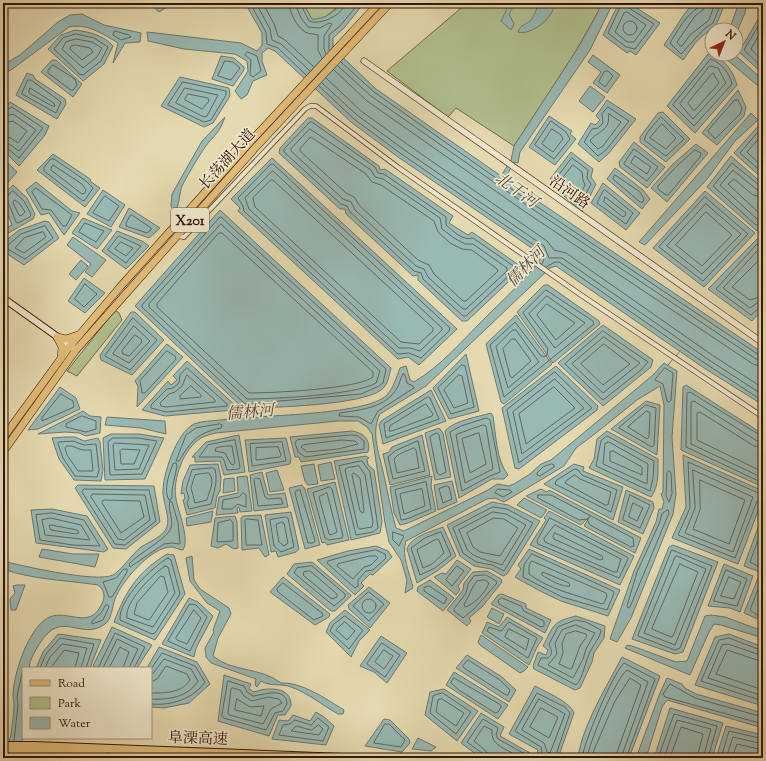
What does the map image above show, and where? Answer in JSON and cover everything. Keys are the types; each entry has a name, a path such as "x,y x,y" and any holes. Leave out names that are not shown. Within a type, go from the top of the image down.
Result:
{"highway":[{"name":"阜溧高速","path":"3,746 33,749 228,758"},
{"name":"阜溧高速","path":"3,752 33,749 343,758"}],"main road":[{"name":"长荡湖大道","path":"344,47 379,3"},
{"name":"长荡湖大道","path":"3,452 86,328 131,276 344,47 390,3"},
{"name":"长荡湖大道","path":"3,438 60,359 73,348 177,236 304,90"},
{"path":"3,298 73,348"},
{"path":"57,337 66,339 74,338 86,328"},
{"path":"57,337 62,347 60,359"}],"street":[{"name":"沿河路","path":"364,61 763,342"},
{"path":"177,236 184,238 305,109 310,106 316,106 399,168 575,291 763,418"}],"green space":[{"path":"272,3 342,3 311,29"},
{"path":"467,3 603,3 576,51 514,146 456,108 448,117 387,71"},
{"path":"115,310 119,313 122,320 77,376 67,371"}],"water":[{"path":"149,3 169,3 170,5 159,12"},
{"name":"北干河","path":"245,3 303,3 312,19 316,19 333,12 343,3 364,3 344,28 333,38 333,48 376,89 501,176 511,160 514,146 576,51 602,3 613,3 590,50 520,152 518,163 514,162 505,179 763,353 763,405 704,368 556,266 550,268 426,386 380,414 376,429 377,445 396,528 404,531 488,490 497,484 509,486 514,484 530,474 541,464 551,460 653,375 664,363 677,371 672,437 676,494 673,514 631,618 617,642 610,639 634,571 656,522 659,509 662,509 664,502 661,494 663,492 664,405 660,386 637,400 576,448 564,466 504,502 495,498 487,499 406,541 405,559 413,588 405,593 407,580 401,560 389,542 372,434 367,427 358,421 338,421 210,434 201,438 189,449 178,474 175,491 185,539 183,550 171,547 163,549 146,559 123,584 115,599 110,616 105,624 96,629 87,630 64,626 56,628 48,633 40,643 30,661 29,667 22,667 23,739 15,758 4,758 11,734 14,707 13,695 16,676 27,643 33,633 46,619 53,616 60,615 81,618 94,615 103,602 104,593 98,585 38,578 15,573 3,569 3,561 42,570 76,575 104,577 113,575 141,547 160,536 167,527 168,519 163,486 171,456 181,436 187,429 194,424 203,422 236,418 334,411 375,402 387,395 395,382 400,368 406,366 410,380 414,382 443,361 514,290 540,260 539,253 398,157 351,122 275,51 268,48 262,53 262,61 267,75 253,81 247,95 241,99 235,91 248,71 247,61 235,54 184,49 148,41 147,32 241,43 257,51 262,45 262,33"},
{"path":"507,3 519,3 513,7 509,14 514,24 511,30 501,21 506,11"},
{"path":"539,3 555,3 551,14 536,28 527,32 518,32 521,26 532,19"},
{"path":"619,3 629,3 660,23 636,55 630,51 627,53 603,35"},
{"path":"697,3 725,3 718,22 704,22 704,35 696,42 683,60 664,45 689,8"},
{"path":"739,3 747,3 741,22 732,22"},
{"path":"82,14 104,25 141,33 140,42 125,43 113,63 118,43 95,30 76,26 69,27 11,70 3,73 3,65 20,55 58,22 70,15"},
{"path":"761,14 763,15 763,71 761,72 744,57 744,43"},
{"path":"75,30 96,35 105,39 113,46 104,64 83,81 48,49 61,35"},
{"path":"593,55 620,75 607,93 593,83 601,72 588,62"},
{"path":"221,56 234,58 244,67 244,70 233,86 212,79"},
{"path":"704,59 704,62 724,62 730,69 737,85 695,133 667,106"},
{"path":"52,60 56,60 82,84 73,97 41,72"},
{"path":"730,62 743,62 763,80 763,90"},
{"path":"27,73 33,75 35,79 65,99 66,104 57,119 16,95"},
{"path":"180,77 229,88 230,96 213,123 204,127 161,106"},
{"path":"590,86 605,97 593,112 579,101"},
{"path":"738,90 746,107 744,116 717,145 702,133"},
{"path":"607,100 636,119 609,153 599,162 578,144 591,123 595,125 600,120 596,116"},
{"path":"10,102 49,126 45,135 19,166 3,150 3,110"},
{"path":"663,112 690,139 666,162 640,142 640,137 658,113"},
{"path":"751,113 758,120 735,141 708,178 645,245 639,242"},
{"path":"549,116 572,131 570,134 576,139 555,165 529,147"},
{"path":"225,117 219,131 205,147 183,184 180,191 178,206 174,212 171,206 172,194 202,141"},
{"path":"308,118 312,118 379,166 380,170 385,169 453,216 449,223 468,235 472,232 520,266 521,270 467,321 462,321 418,280 418,275 413,276 346,214 345,209 340,209 279,153 280,148"},
{"path":"763,121 763,179 734,153"},
{"path":"634,142 665,167 647,188 620,167 619,162"},
{"path":"696,144 708,153 667,202 651,188 672,165"},
{"path":"571,152 593,169 591,177 596,184 582,212 563,195 550,179"},
{"path":"53,154 90,179 91,182 100,188 85,207 37,170"},
{"path":"731,156 763,184 763,226 757,231 707,187"},
{"path":"3,158 17,172 3,188"},
{"path":"272,158 457,329 419,365 408,357 398,359 238,211 240,208 231,199"},
{"path":"615,168 643,190 650,199 642,209 607,179"},
{"path":"36,182 72,211 80,213 64,235 49,213 41,215 26,190"},
{"path":"603,183 640,213 626,230 591,203"},
{"path":"13,185 27,198 35,214 33,219 3,236 3,230 12,225 3,201 3,195"},
{"path":"103,190 125,205 111,227 87,214"},
{"path":"705,191 755,233 704,287 653,248"},
{"path":"129,208 160,228 149,238 119,227"},
{"path":"220,210 391,368 388,380 381,390 371,395 355,399 315,405 243,408 135,306"},
{"path":"83,218 112,230 97,249 72,233"},
{"path":"45,221 49,222 59,238 24,265 3,251 3,243 19,230"},
{"path":"117,231 142,241 149,246 126,269 102,251"},
{"path":"73,237 106,260 92,277 85,272 91,264 67,245"},
{"path":"758,238 763,242 763,309 752,321 708,289"},
{"path":"81,260 88,266 76,280 69,274"},
{"path":"84,278 105,293 85,313 68,301"},
{"path":"544,285 548,285 599,321 600,324 553,363 517,312"},
{"path":"131,312 135,312 164,340 132,375 101,360 100,355"},
{"path":"516,315 552,364 504,404 501,402 486,344"},
{"path":"603,325 653,360 651,367 603,406 558,363"},
{"path":"167,344 183,357 137,407 138,386 135,381"},
{"path":"466,354 479,411 449,419 433,388"},
{"path":"187,361 237,407 234,410 165,416 142,410 168,381 171,385 177,380 173,376"},
{"path":"556,366 598,406 597,410 519,469 515,468 502,408"},
{"path":"686,385 763,434 763,487 681,450 683,387"},
{"path":"60,387 76,398 80,409 38,429 28,430"},
{"path":"431,390 446,421 383,444 379,425 381,421"},
{"path":"646,401 660,405 657,455 611,429"},
{"path":"83,411 90,416 101,417 100,433 86,436 79,433 65,432 38,434"},
{"path":"491,413 493,416 501,462 508,475 504,479 492,479 459,498 445,431 455,424"},
{"path":"107,417 165,421 166,434 141,428 105,425"},
{"path":"439,428 443,433 451,477 435,480 425,433"},
{"path":"352,431 360,433 366,438 369,448 368,452 301,462 299,457 295,457 290,437"},
{"path":"607,431 658,459 657,484 651,497 589,468 594,459 597,439"},
{"path":"111,434 139,434 164,438 145,479 105,480 103,438"},
{"path":"239,435 245,472 224,475 220,461 195,462 195,457 192,457 206,442"},
{"path":"422,435 430,475 390,485 383,454 389,452 392,447"},
{"path":"75,437 84,441 98,438 100,442 103,470 101,481 74,480 59,459 52,438"},
{"path":"286,438 291,459 290,464 249,472 245,440"},
{"path":"683,455 763,491 763,498 738,564 672,538 686,507"},
{"path":"366,456 369,458 367,459 368,465 374,470 382,521 380,533 351,540 334,461"},
{"path":"331,462 335,479 321,481 318,465"},
{"path":"218,464 221,478 220,491 217,496 215,508 187,515 183,500 185,499 184,493 181,494 183,481 190,465"},
{"path":"314,464 318,484 308,485 305,481 301,466"},
{"path":"574,464 584,467 583,471 623,487 613,520 544,484"},
{"path":"277,470 284,490 270,492 266,473"},
{"path":"262,472 268,495 285,493 288,507 254,511 250,475"},
{"path":"247,476 252,511 240,512 239,507 237,508 238,513 216,515 219,497 238,493 237,477"},
{"path":"432,476 431,486 436,511 400,525 394,513 390,487"},
{"path":"234,478 235,491 223,493 224,479"},
{"path":"452,481 457,502 438,510 434,485"},
{"path":"335,482 349,540 327,545 325,542 322,543 307,489"},
{"path":"78,485 154,486 160,522 126,549 113,548 75,488"},
{"path":"302,485 305,489 320,545 305,549 289,488"},
{"path":"541,489 547,492 549,490 641,538 635,553 584,526 590,516 581,525 526,496"},
{"path":"626,490 653,502 654,508 643,534 618,522"},
{"path":"524,498 547,510 541,518 517,505"},
{"path":"492,502 508,505 540,521 507,574 503,576 491,569 474,566 460,556 447,525"},
{"path":"52,509 87,516 108,549 104,552 36,543 31,510"},
{"path":"213,511 211,522 187,526 186,518"},
{"path":"549,511 634,556 620,585 530,545 546,520 544,518"},
{"path":"291,512 299,549 296,552 278,557 276,551 271,552 265,515"},
{"path":"763,514 763,573 744,566"},
{"path":"261,515 269,555 265,557 259,548 242,550 241,518 243,516"},
{"path":"235,516 237,522 238,548 234,549 226,544 218,548 211,546 215,518"},
{"path":"443,527 456,556 437,571 417,583 407,549 409,544 428,532"},
{"path":"673,545 718,562 683,652 675,654 632,639 669,547"},
{"path":"376,546 388,551 392,557 373,575 370,574 361,583 364,586 355,595 317,560 348,551"},
{"path":"42,549 73,554 99,554 95,567 39,557"},
{"path":"529,549 620,590 608,616 561,601 515,577 521,569 518,565"},
{"path":"167,554 174,555 185,594 155,640 114,622 123,600 134,583 148,568"},
{"path":"192,556 194,580 200,589 229,608 231,614 218,638 213,656 228,665 264,674 281,683 289,683 305,688 322,696 344,710 343,714 338,714 291,687 268,684 261,681 257,687 255,685 256,679 211,663 206,657 205,648 214,632 213,630 220,611 207,603 190,581 186,558"},
{"path":"457,560 471,569 458,586 460,590 456,595 434,577 442,573 446,574"},
{"path":"312,562 351,595 335,611 331,611 287,574 294,564"},
{"path":"724,564 753,576 740,612 730,608 708,606"},
{"path":"487,571 501,579 502,582 482,607 469,618 471,621 467,626 447,610 463,590 464,583 473,572"},
{"path":"283,577 330,614 329,617 315,625 270,592"},
{"path":"758,578 763,580 763,613 760,620 744,613"},
{"path":"430,580 454,598 443,611 417,591 418,587"},
{"path":"25,585 16,610 11,610 10,599 15,593 13,586"},
{"path":"369,587 390,603 370,628 349,609 348,605"},
{"path":"502,594 526,604 526,608 551,620 545,633 491,604 498,595"},
{"path":"189,598 198,602 213,616 196,648 194,657 162,644"},
{"path":"492,608 504,614 499,624 487,617"},
{"path":"345,610 370,630 359,641 351,657 326,632 330,623"},
{"path":"711,615 725,617 763,631 763,638 714,624 690,675 625,648 627,645 632,646 676,662 687,661 705,616"},
{"path":"576,616 605,626 604,638 594,653 592,662 580,688 575,690 534,669 533,666 538,652 546,655 548,650 543,646 549,633 555,625 562,620"},
{"path":"507,617 543,638 529,665 482,633 487,622 499,627"},
{"path":"112,627 152,645 138,667 93,666"},
{"path":"58,634 101,640 90,667 36,667 43,652"},
{"path":"729,634 763,647 763,706 695,685 715,637"},
{"path":"481,635 528,667 520,673 480,645 478,642"},
{"path":"381,636 407,653 387,683 374,672 360,666"},
{"path":"159,647 197,662 210,684 189,703 164,708 152,707 152,667 148,667"},
{"path":"467,655 502,677 516,690 509,702 456,668"},
{"path":"622,657 660,676 629,758 578,758 584,733"},
{"path":"454,672 508,705 498,719 446,685"},
{"path":"224,675 251,684 249,689 254,692 265,689 278,690 283,691 290,699 291,706 285,715 278,715 269,736 218,721"},
{"path":"667,678 682,684 685,688 696,694 763,713 763,728 667,700 662,707 646,758 636,758"},
{"path":"535,686 563,701 572,709 574,713 558,758 536,758 538,750 509,734"},
{"path":"444,689 478,711 457,741 425,715 430,692"},
{"path":"670,708 723,723 712,758 654,758"},
{"path":"316,712 334,726 326,745 272,739 279,720 288,721 293,715 310,721"},
{"path":"481,713 504,727 500,736 530,753 529,758 481,758 461,743"},
{"path":"384,719 390,720 409,739 410,743 402,752 365,746"},
{"path":"726,726 763,735 763,758 716,758"},
{"path":"418,738 436,747 431,751 412,749"}],"waterway":[{"path":"676,356 680,351"},
{"path":"668,365 674,358"}],"water label":[{"name":"儒林河","path":"525,266"},
{"name":"儒林河","path":"250,411"}]}
